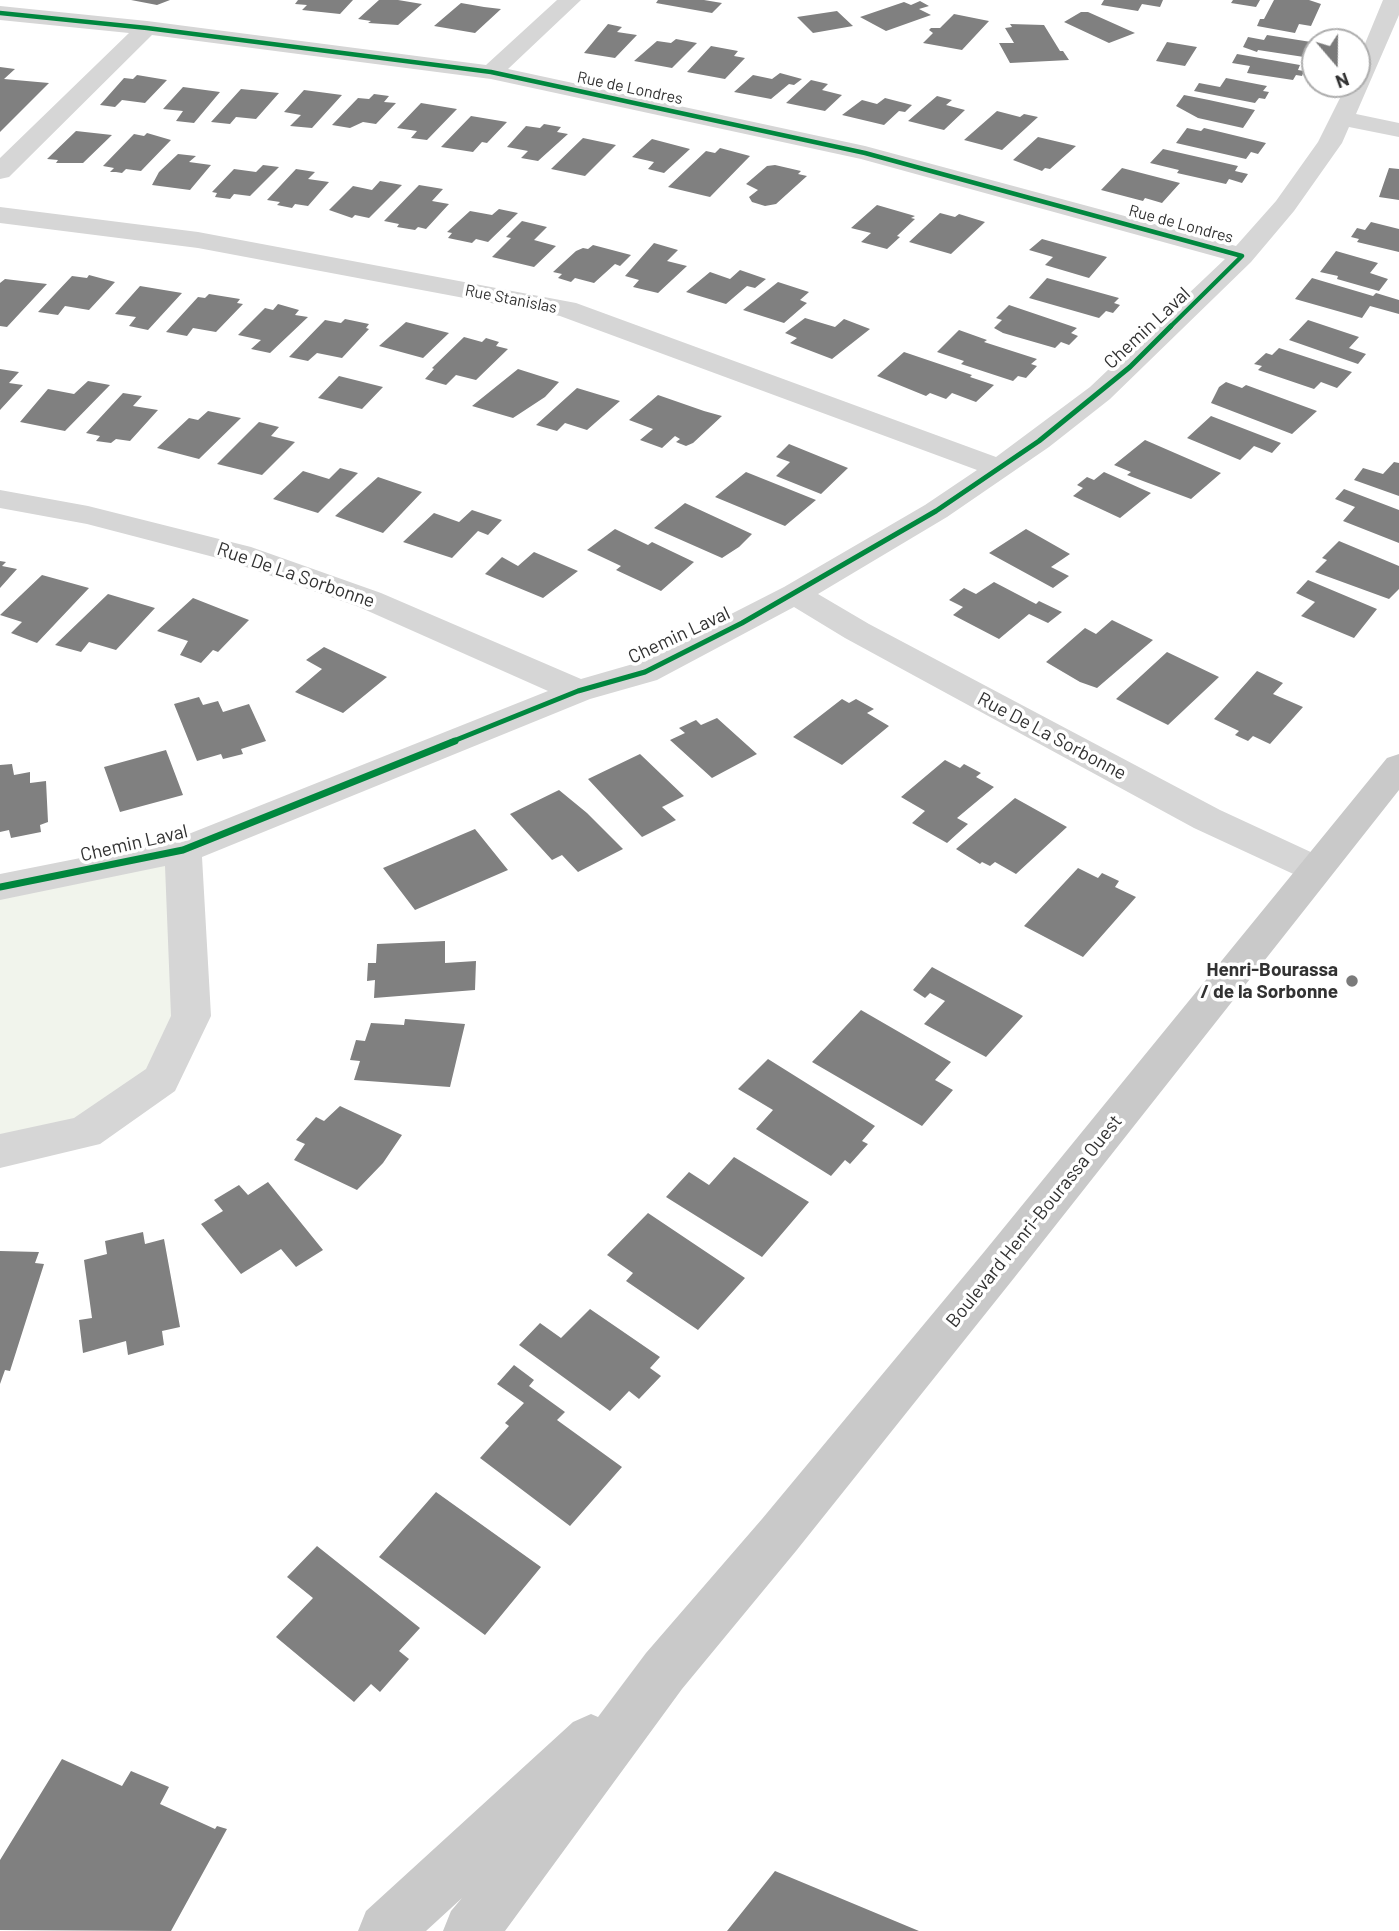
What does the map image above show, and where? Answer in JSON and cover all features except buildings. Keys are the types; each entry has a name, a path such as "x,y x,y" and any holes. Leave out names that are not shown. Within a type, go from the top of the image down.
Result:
{"main road":[{"name":"Boulevard Henri-Bourassa Ouest","path":"471,1931 664,1671 770,1546 999,1265 1399,766"},
{"name":"Boulevard Henri-Bourassa Ouest","path":"386,1931 664,1671"}],"street":[{"path":"491,72 570,0"},
{"name":"Chemin Laval","path":"0,887 183,850 578,691 645,672 795,594 936,510 1000,468 1110,384 1209,291 1242,256 1285,206 1330,142 1343,119 1394,0"},
{"name":"Rue de Londres","path":"0,13 147,28 491,72 865,153 1242,256"},
{"path":"0,172 147,28"},
{"path":"1343,119 1399,130"},
{"name":"Rue Stanislas","path":"0,215 198,240 565,309 1000,468"},
{"name":"Rue De La Sorbonne","path":"0,499 88,515 240,554 370,600 578,691"},
{"name":"Rue De La Sorbonne","path":"795,594 857,631 1207,819 1315,869"},
{"name":"Chemin Laval","path":"0,1151 85,1132 160,1080 191,1016 183,850"}],"shaded area":[{"path":"183,850 191,1016 161,1080 85,1132 0,1151 0,887"}],"cycle path":[{"path":"0,13 147,28 491,72 865,153 1242,256 1130,367 1039,441 936,511 742,623 645,672 578,691 183,850 0,887"}],"place":[{"name":"Henri-Bourassa / de la Sorbonne","path":"1352,981"}]}
